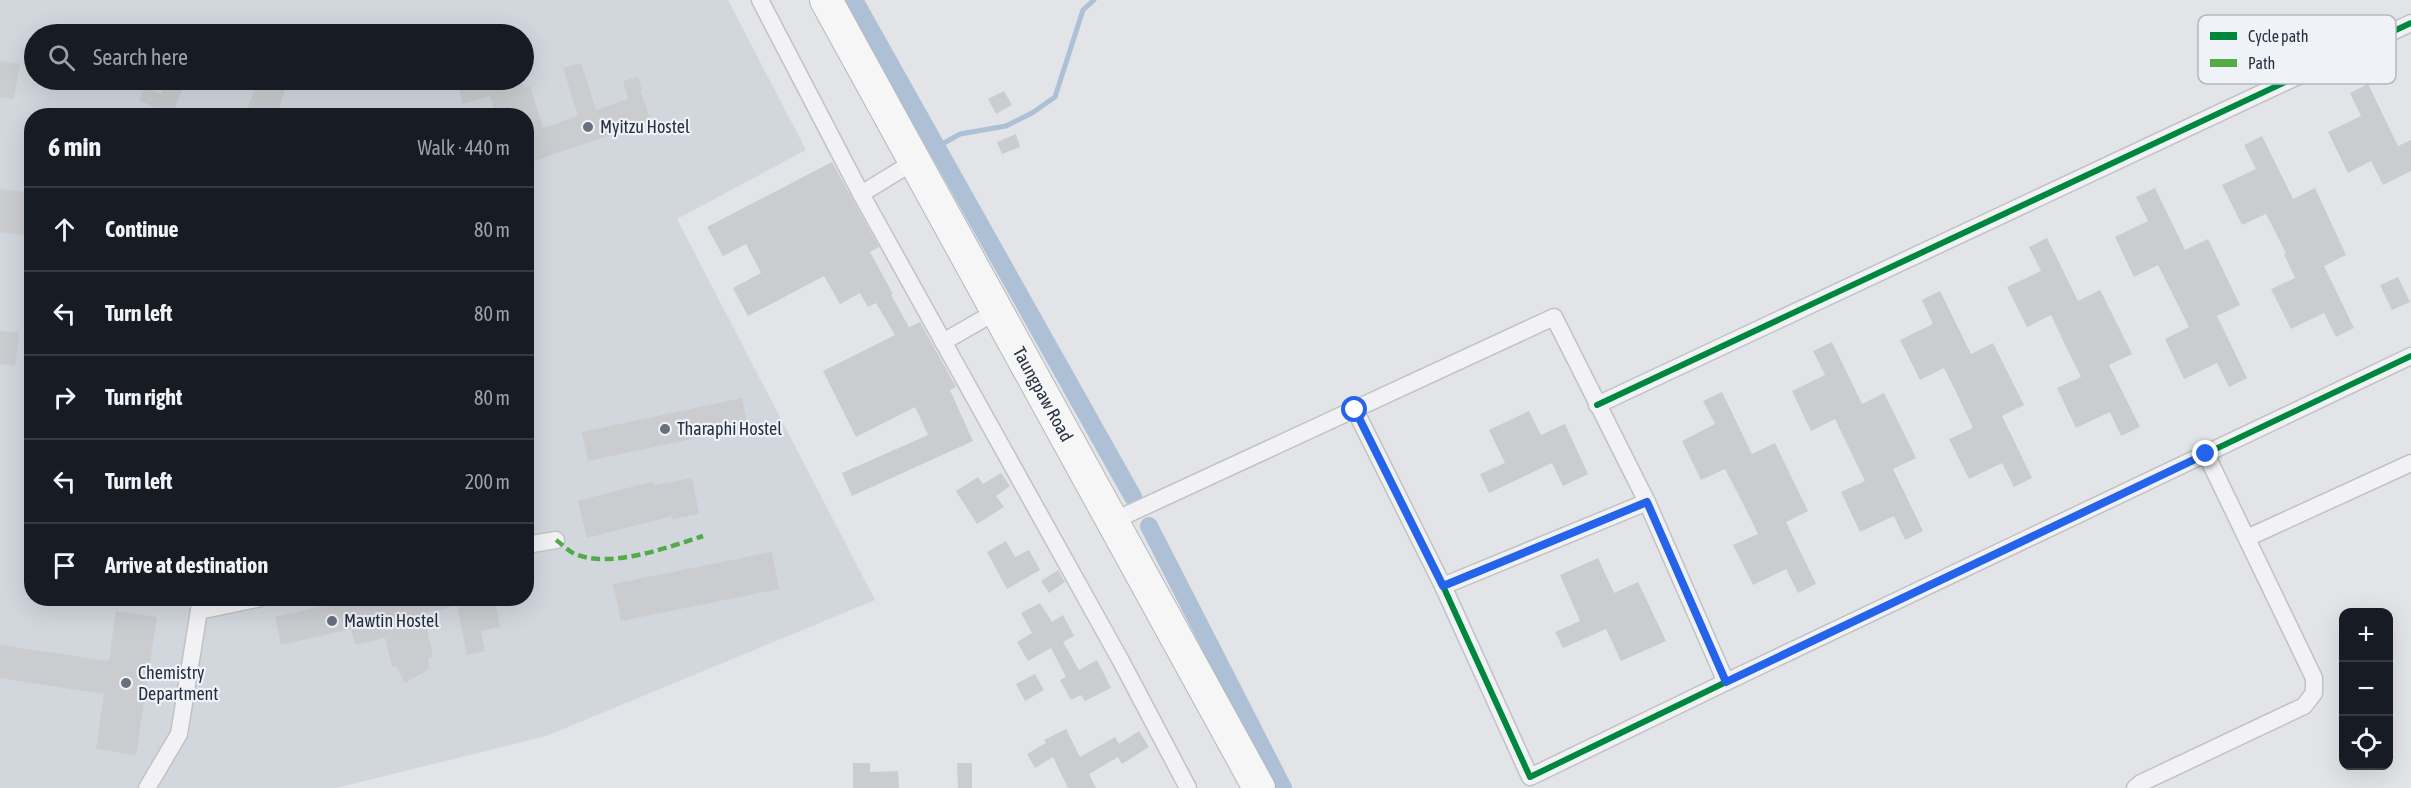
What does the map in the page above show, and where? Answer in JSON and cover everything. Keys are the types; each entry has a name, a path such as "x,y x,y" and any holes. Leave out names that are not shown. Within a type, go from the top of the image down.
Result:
{"highway":[{"name":"Taungpaw Road","path":"826,0 1258,788"}],"street":[{"path":"760,0 861,194 1121,661 1188,788"},
{"path":"2396,30 2411,23"},
{"path":"1598,405 2281,84"},
{"path":"861,194 915,161"},
{"path":"943,342 997,311"},
{"path":"1113,521 1554,317 1647,502 1726,682"},
{"path":"1355,410 1443,586 1530,777 2411,356"},
{"path":"2135,788 2141,783 2304,706 2314,693 2314,678 2206,454"},
{"path":"2247,538 2411,463"},
{"path":"1443,586 1647,502"},
{"path":"534,544 556,540"},
{"path":"147,788 179,734 200,606"}],"shaded area":[{"path":"0,0 728,0 806,150 677,219 875,600 546,736 336,788 0,788"}],"building":[{"path":"0,61 20,64 14,99 0,97"},
{"path":"581,63 596,110 628,99 623,81 638,77 651,121 534,161 534,108 494,108 490,96 463,104 459,90 531,90 543,128 578,116 563,68"},
{"path":"2368,84 2398,146 2411,140 2411,171 2383,185 2371,161 2348,173 2328,132 2361,116 2350,93"},
{"path":"144,90 152,90 161,94 163,90 182,90 174,108 154,108 139,100"},
{"path":"254,90 285,90 279,108 248,108"},
{"path":"1004,91 1012,105 996,114 988,99"},
{"path":"1016,134 1020,147 1002,154 997,142"},
{"path":"2262,136 2293,199 2315,188 2346,255 2324,266 2354,328 2336,337 2324,313 2291,329 2271,289 2295,278 2284,254 2286,253 2266,214 2242,225 2222,185 2256,169 2244,145"},
{"path":"832,162 879,247 870,252 893,294 891,295 909,327 920,322 956,387 950,390 973,441 852,496 842,473 928,435 915,407 856,437 823,371 895,335 876,303 868,307 860,293 840,304 824,276 748,316 733,288 761,273 746,244 723,256 707,227"},
{"path":"2155,188 2185,250 2208,239 2240,305 2217,316 2247,378 2229,387 2217,363 2184,379 2165,339 2189,327 2158,265 2134,277 2115,237 2148,221 2136,197"},
{"path":"0,189 24,192 24,235 0,232"},
{"path":"2047,238 2078,301 2100,290 2132,354 2109,365 2140,427 2121,436 2110,412 2076,428 2057,388 2081,377 2051,315 2027,327 2007,287 2041,271 2029,247"},
{"path":"2398,277 2410,302 2392,310 2380,285"},
{"path":"1940,291 1971,354 1993,343 2024,405 2002,416 2032,478 2014,487 2002,463 1969,479 1949,439 1973,428 1956,392 1944,368 1920,380 1900,340 1933,324 1922,300"},
{"path":"0,331 19,333 15,366 0,364"},
{"path":"1832,342 1862,404 1884,393 1916,458 1893,469 1923,531 1905,540 1894,516 1860,532 1841,492 1865,481 1835,419 1811,431 1792,391 1825,375 1813,351"},
{"path":"1722,392 1752,454 1775,443 1808,511 1786,522 1816,584 1798,593 1786,569 1753,585 1733,545 1758,534 1725,469 1701,480 1682,441 1715,424 1703,401"},
{"name":"Tharaphi Hostel","path":"742,398 748,427 588,461 582,432"},
{"path":"1529,411 1541,435 1565,424 1588,474 1563,486 1552,463 1489,493 1480,474 1505,463 1489,430"},
{"path":"1001,473 1010,486 996,496 1004,507 977,524 956,491 978,477 983,484"},
{"path":"692,478 699,514 672,519 672,516 587,538 578,501 654,481 655,485"},
{"path":"1006,541 1015,557 1029,550 1040,570 1007,589 987,552"},
{"path":"772,552 779,589 621,621 613,584"},
{"path":"1598,558 1614,593 1638,582 1666,641 1621,661 1606,629 1563,648 1555,632 1580,621 1560,575"},
{"path":"1058,570 1065,582 1049,593 1041,581"},
{"path":"1040,603 1052,622 1063,615 1074,636 1063,642 1079,670 1097,660 1111,688 1085,701 1081,695 1071,700 1060,680 1066,677 1051,648 1028,661 1017,642 1032,633 1021,613"},
{"path":"324,606 457,606 424,613 433,657 428,659 429,669 405,683 396,666 392,667 385,638 355,645 351,629 281,645 275,617"},
{"path":"457,606 496,606 500,627 481,631 485,651 467,655"},
{"name":"Chemistry Department","path":"116,611 157,617 136,755 96,749 104,694 0,678 0,645 109,661"},
{"path":"1035,674 1044,690 1025,701 1016,684"},
{"path":"1066,729 1080,757 1115,737 1119,744 1139,731 1149,747 1122,764 1118,757 1089,774 1096,788 1068,788 1053,757 1035,768 1027,754 1046,743 1044,740"},
{"path":"853,763 870,763 870,772 898,771 899,788 853,788"},
{"path":"957,763 972,763 972,788 958,788"}],"waterway":[{"path":"854,0 1133,497"},
{"path":"937,147 960,134 1006,126 1032,113 1055,97 1083,10 1094,0"},
{"path":"1149,526 1283,788"}],"marked path":[{"path":"556,540 575,554 605,559 639,555 703,536"}],"cycle path":[{"path":"2396,30 2411,23"},
{"path":"1597,405 2281,84"},
{"path":"1355,410 1443,586 1530,777 2411,356"}],"place":[{"name":"Myitzu Hostel","path":"588,127"},
{"name":"Tharaphi Hostel","path":"665,429"},
{"name":"Mawtin Hostel","path":"332,621"},
{"name":"Chemistry Department","path":"126,683"}],"route":[{"path":"1355,410 1443,586 1647,502 1726,682 2206,454"}]}
